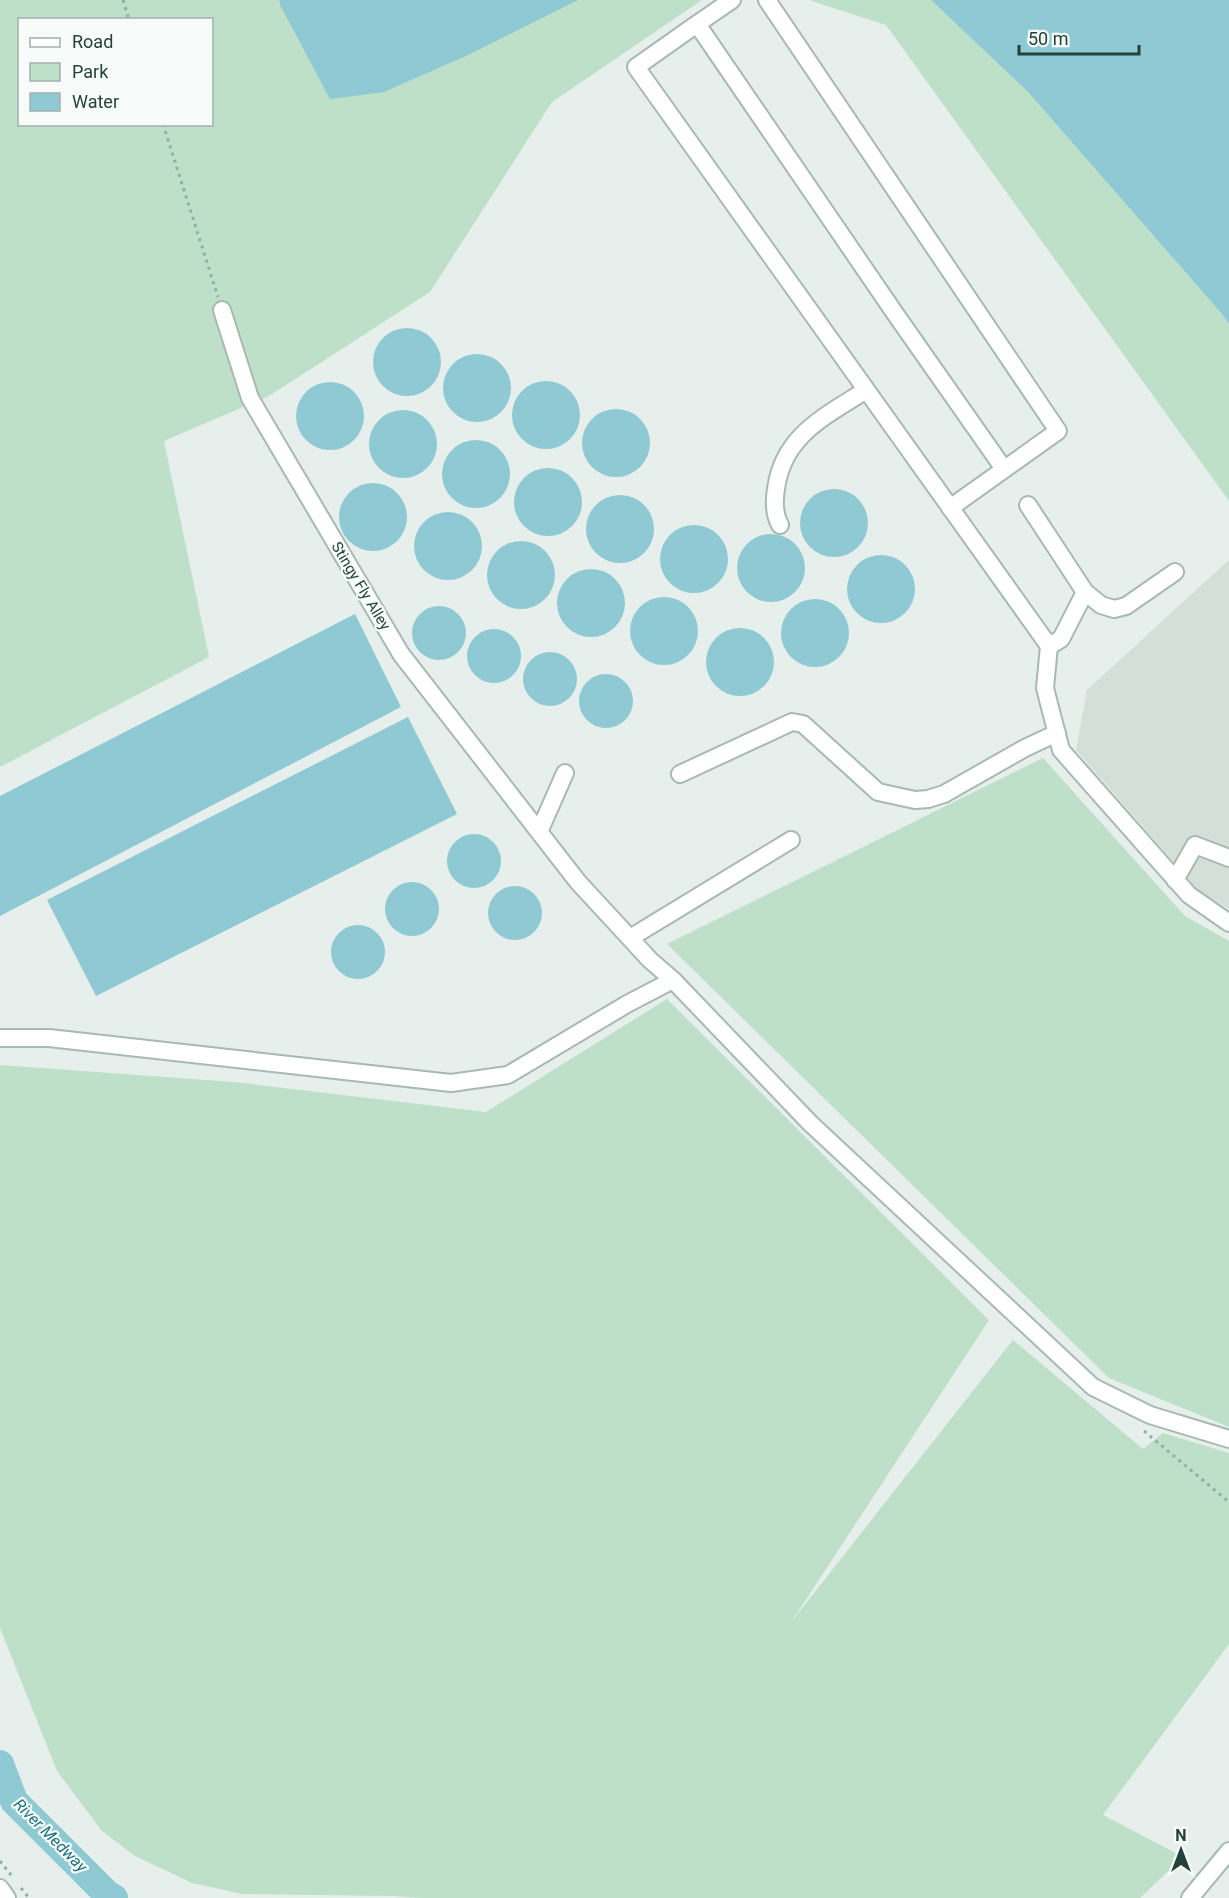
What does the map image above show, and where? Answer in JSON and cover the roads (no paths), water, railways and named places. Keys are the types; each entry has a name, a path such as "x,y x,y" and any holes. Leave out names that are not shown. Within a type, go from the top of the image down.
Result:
{"street":[{"path":"732,0 636,67 1049,646 1045,688 1061,750 1189,895 1229,923"},
{"path":"767,0 1058,431 950,508"},
{"path":"698,24 1004,469"},
{"name":"Stingy Fly Alley","path":"222,310 250,398 401,654 578,882 650,960 673,980 810,1123 1093,1387 1150,1415 1229,1439"},
{"path":"780,525 775,507 777,483 786,457 796,439 807,429 866,390"},
{"path":"1028,505 1085,592 1101,604 1114,609 1126,606 1174,572"},
{"path":"1049,646 1060,639 1085,592"},
{"path":"680,774 792,722 803,724 879,792 915,800 928,799 944,794 1025,748 1057,734"},
{"path":"539,832 565,773"},
{"path":"630,938 791,840"},
{"path":"1175,879 1195,845 1229,858"},
{"path":"0,1038 49,1038 451,1083 508,1075 627,1004 673,980"},
{"path":"1190,1898 1229,1851"},
{"path":"0,1888 7,1898"}],"water":[{"path":"279,0 578,0 468,55 384,92 330,99"},
{"path":"931,0 1229,0 1229,324 1028,92"},
{"path":"407,328 420,331 431,338 438,349 441,362 438,375 431,386 420,393 407,396 394,393 383,386 376,375 373,362 376,349 383,338 394,331"},
{"path":"477,354 490,357 501,364 508,375 511,388 508,401 501,412 490,419 477,422 464,419 453,412 446,401 443,388 446,375 453,364 464,357"},
{"path":"546,381 559,384 570,391 577,402 580,415 577,428 570,439 559,446 546,449 533,446 522,439 515,428 512,415 515,402 522,391 533,384"},
{"path":"330,382 343,385 354,392 361,403 364,416 361,429 354,440 343,447 330,450 317,447 306,440 299,429 296,416 299,403 306,392 317,385"},
{"path":"616,409 629,412 640,419 647,430 650,443 647,456 640,467 629,474 616,477 603,474 592,467 585,456 582,443 585,430 592,419 603,412"},
{"path":"403,410 416,413 427,420 434,431 437,444 434,457 427,468 416,475 403,478 390,475 379,468 372,457 369,444 372,431 379,420 390,413"},
{"path":"476,440 489,443 500,450 507,461 510,474 507,487 500,498 489,505 476,508 463,505 452,498 445,487 442,474 445,461 452,450 463,443"},
{"path":"548,468 561,471 572,478 579,489 582,502 579,515 572,526 561,533 548,536 535,533 524,526 517,515 514,502 517,489 524,478 535,471"},
{"path":"373,483 386,486 397,493 404,504 407,517 404,530 397,541 386,548 373,551 360,548 349,541 342,530 339,517 342,504 349,493 360,486"},
{"path":"834,489 847,492 858,499 865,510 868,523 865,536 858,547 847,554 834,557 821,554 810,547 803,536 800,523 803,510 810,499 821,492"},
{"path":"620,495 633,498 644,505 651,516 654,529 651,542 644,553 633,560 620,563 607,560 596,553 589,542 586,529 589,516 596,505 607,498"},
{"path":"448,512 461,515 472,522 479,533 482,546 479,559 472,570 461,577 448,580 435,577 424,570 417,559 414,546 417,533 424,522 435,515"},
{"path":"694,525 707,528 718,535 725,546 728,559 725,572 718,583 707,590 694,593 681,590 670,583 663,572 660,559 663,546 670,535 681,528"},
{"path":"771,534 784,537 795,544 802,555 805,568 802,581 795,592 784,599 771,602 758,599 747,592 740,581 737,568 740,555 747,544 758,537"},
{"path":"521,541 534,544 545,551 552,562 555,575 552,588 545,599 534,606 521,609 508,606 497,599 490,588 487,575 490,562 497,551 508,544"},
{"path":"881,555 894,558 905,565 912,576 915,589 912,602 905,613 894,620 881,623 868,620 857,613 850,602 847,589 850,576 857,565 868,558"},
{"path":"591,569 604,572 615,579 622,590 625,603 622,616 615,627 604,634 591,637 578,634 567,627 560,616 557,603 560,590 567,579 578,572"},
{"path":"664,597 677,600 688,607 695,618 698,631 695,644 688,655 677,662 664,665 651,662 640,655 633,644 630,631 633,618 640,607 651,600"},
{"path":"815,599 828,602 839,609 846,620 849,633 846,646 839,657 828,664 815,667 802,664 791,657 784,646 781,633 784,620 791,609 802,602"},
{"path":"434,606 444,606 454,610 462,618 466,633 462,648 454,656 444,660 434,660 424,656 416,648 412,638 412,628 416,618 424,610"},
{"path":"355,614 401,707 0,916 0,796"},
{"path":"740,628 753,631 764,638 771,649 774,662 771,675 764,686 753,693 740,696 727,693 716,686 709,675 706,662 709,649 716,638 727,631"},
{"path":"489,629 499,629 509,633 517,641 521,656 517,671 509,679 499,683 489,683 479,679 471,671 467,661 467,651 471,641 479,633"},
{"path":"545,652 555,652 565,656 573,664 577,679 573,694 565,702 555,706 545,706 535,702 527,694 523,684 523,674 527,664 535,656"},
{"path":"601,674 611,674 621,678 629,686 633,701 629,716 621,724 611,728 601,728 591,724 583,716 579,706 579,696 583,686 591,678"},
{"path":"408,717 457,814 96,996 47,900"},
{"path":"469,834 479,834 489,838 497,846 501,861 497,876 489,884 479,888 469,888 459,884 451,876 447,866 447,856 451,846 459,838"},
{"path":"407,882 417,882 427,886 435,894 439,909 435,924 427,932 417,936 407,936 397,932 389,924 385,914 385,904 389,894 397,886"},
{"path":"510,886 520,886 530,890 538,898 542,913 538,928 530,936 520,940 510,940 500,936 492,928 488,918 488,908 492,898 500,890"},
{"path":"353,925 363,925 373,929 381,937 385,952 381,967 373,975 363,979 353,979 343,975 335,967 331,957 331,947 335,937 343,929"}],"waterway":[{"name":"River Medway","path":"0,1764 14,1801 108,1895 114,1898"}]}
